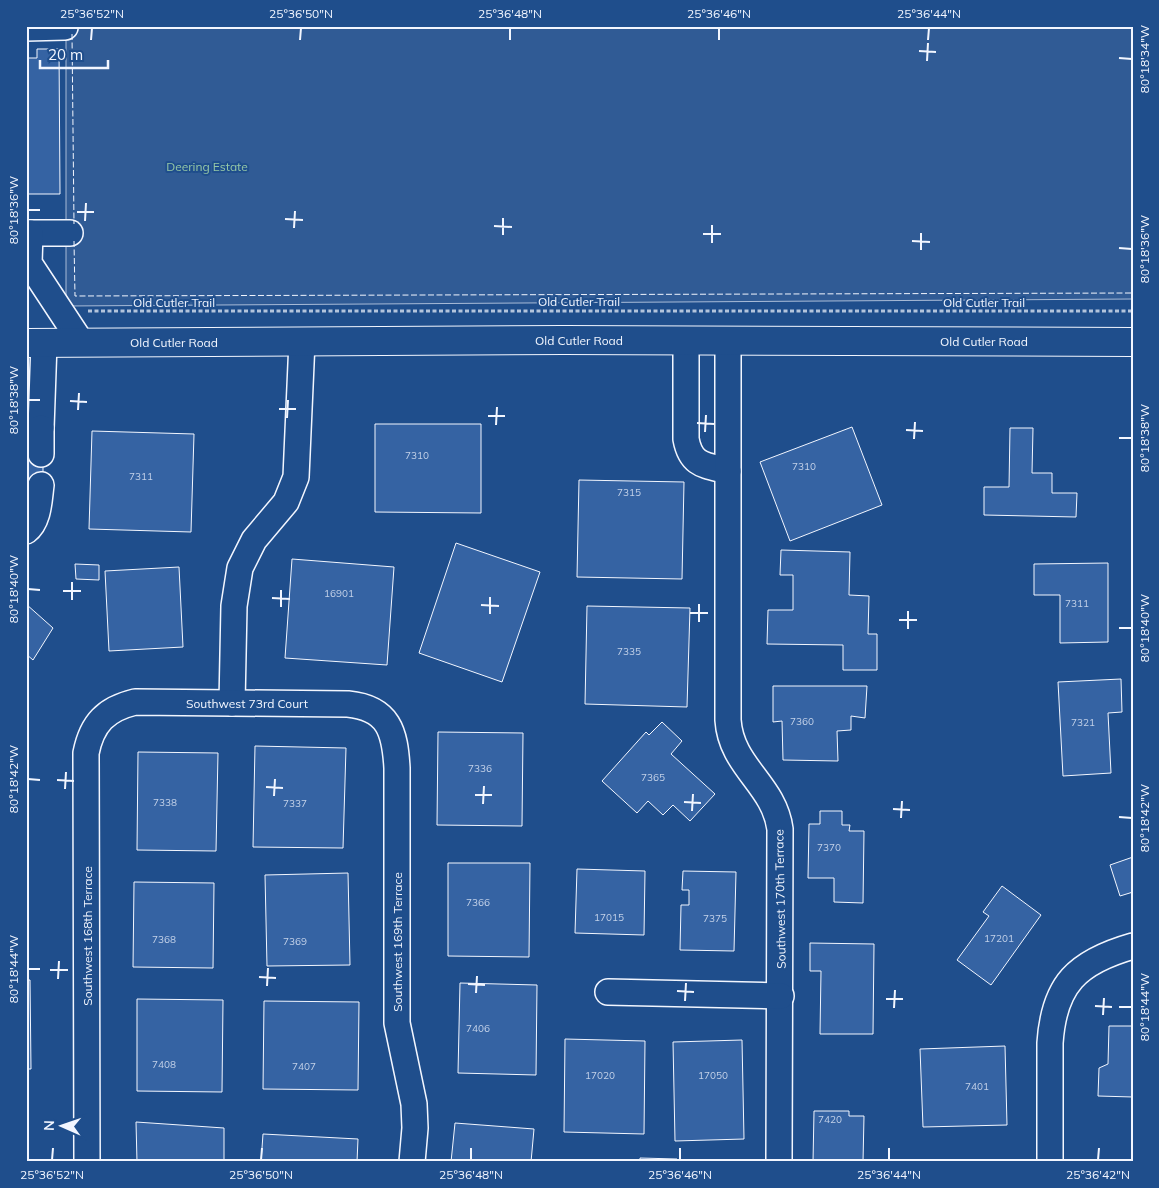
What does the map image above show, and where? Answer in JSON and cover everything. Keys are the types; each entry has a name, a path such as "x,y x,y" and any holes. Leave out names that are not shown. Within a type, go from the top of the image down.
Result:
{"main road":[{"name":"Old Cutler Road","path":"35,343 302,341 1133,342"}],"street":[{"path":"26,28 65,27"},
{"path":"70,233 28,233 29,263 81,342"},
{"path":"232,703 234,606 240,568 254,540 286,502 296,476 302,341"},
{"path":"686,341 686,439 688,454 699,463 728,471"},
{"name":"Southwest 170th Terrace","path":"728,341 729,734 737,754 778,813 781,847 779,1162"},
{"path":"35,343 34,428 41,454"},
{"path":"26,530 31,527 38,509 41,485"},
{"name":"Southwest 73rd Court","path":"103,715 118,707 135,702 359,705 370,708 387,722"},
{"name":"Southwest 168th Terrace","path":"87,1162 86,753 92,731 103,715"},
{"name":"Southwest 169th Terrace","path":"387,722 396,748 397,1023 414,1104 415,1128 412,1162"},
{"path":"1050,1162 1051,1026 1061,992 1071,978 1097,959 1133,946"},
{"path":"608,992 781,996"}],"path":[{"name":"Old Cutler Trail","path":"62,311 1133,311"}],"shaded area":[{"name":"Deering Estate","path":"66,26 1133,26 1133,299 66,306"}],"building":[{"path":"37,49 59,49 60,194 26,194 26,58 37,58"},
{"path":"375,424 481,424 481,513 375,512"},
{"path":"852,427 882,505 790,541 760,462"},
{"path":"1010,428 1033,428 1032,473 1052,473 1052,493 1077,493 1076,517 984,515 984,487 1009,487"},
{"path":"92,431 194,434 191,532 89,529"},
{"path":"26,456 43,456 43,482 26,482"},
{"path":"579,480 684,482 682,579 577,577"},
{"path":"456,543 540,572 502,682 419,653"},
{"path":"781,550 850,552 849,595 869,596 868,634 877,634 877,670 843,670 843,645 767,644 768,610 793,610 793,575 780,575"},
{"path":"292,559 394,567 387,665 285,658"},
{"path":"1108,563 1108,642 1060,643 1060,595 1034,595 1034,564"},
{"path":"75,564 99,565 99,580 76,579"},
{"path":"179,567 183,647 109,651 105,571"},
{"path":"26,604 53,628 33,660 26,654"},
{"path":"587,606 690,608 687,707 585,704"},
{"path":"1121,679 1122,712 1108,713 1111,773 1063,776 1058,682"},
{"path":"773,686 867,686 865,718 851,716 851,730 837,731 838,761 783,760 782,721 773,722"},
{"path":"662,722 682,741 671,754 715,794 690,821 673,805 663,815 648,801 637,813 602,781 646,732 649,735"},
{"path":"438,732 523,733 522,826 437,825"},
{"path":"255,746 346,748 343,848 253,847"},
{"path":"138,752 218,753 216,851 137,850"},
{"path":"820,811 842,811 842,825 850,825 849,831 864,831 863,903 834,902 834,878 808,878 809,824 820,824"},
{"path":"1133,857 1133,892 1120,896 1110,865"},
{"path":"448,863 530,863 529,957 448,956"},
{"path":"577,869 645,871 644,935 575,933"},
{"path":"683,871 736,872 734,951 680,950 681,905 689,905 689,890 682,890"},
{"path":"348,873 350,965 267,966 265,875"},
{"path":"134,882 214,883 213,968 133,967"},
{"path":"1002,886 1041,915 991,985 957,960 989,916 983,912"},
{"path":"810,943 874,944 873,1034 820,1034 821,971 810,971"},
{"path":"26,980 30,980 31,1069 26,1069"},
{"path":"460,983 537,985 536,1075 458,1073"},
{"path":"137,999 223,1000 222,1092 137,1091"},
{"path":"264,1001 359,1002 358,1090 263,1089"},
{"path":"1109,1026 1133,1026 1133,1097 1098,1096 1099,1068 1108,1064"},
{"path":"565,1039 645,1041 644,1134 564,1132"},
{"path":"742,1040 744,1139 675,1141 673,1042"},
{"path":"1005,1046 1007,1125 923,1127 920,1049"},
{"path":"814,1111 849,1111 849,1116 864,1116 863,1162 813,1162"},
{"path":"136,1122 224,1128 224,1162 137,1162"},
{"path":"455,1123 534,1129 531,1162 451,1162"},
{"path":"263,1134 358,1139 357,1162 261,1162"},
{"path":"640,1158 677,1159 677,1162 640,1162"}],"fence":[{"path":"72,34 74,224"},
{"path":"74,241 75,296 1133,293"}]}
